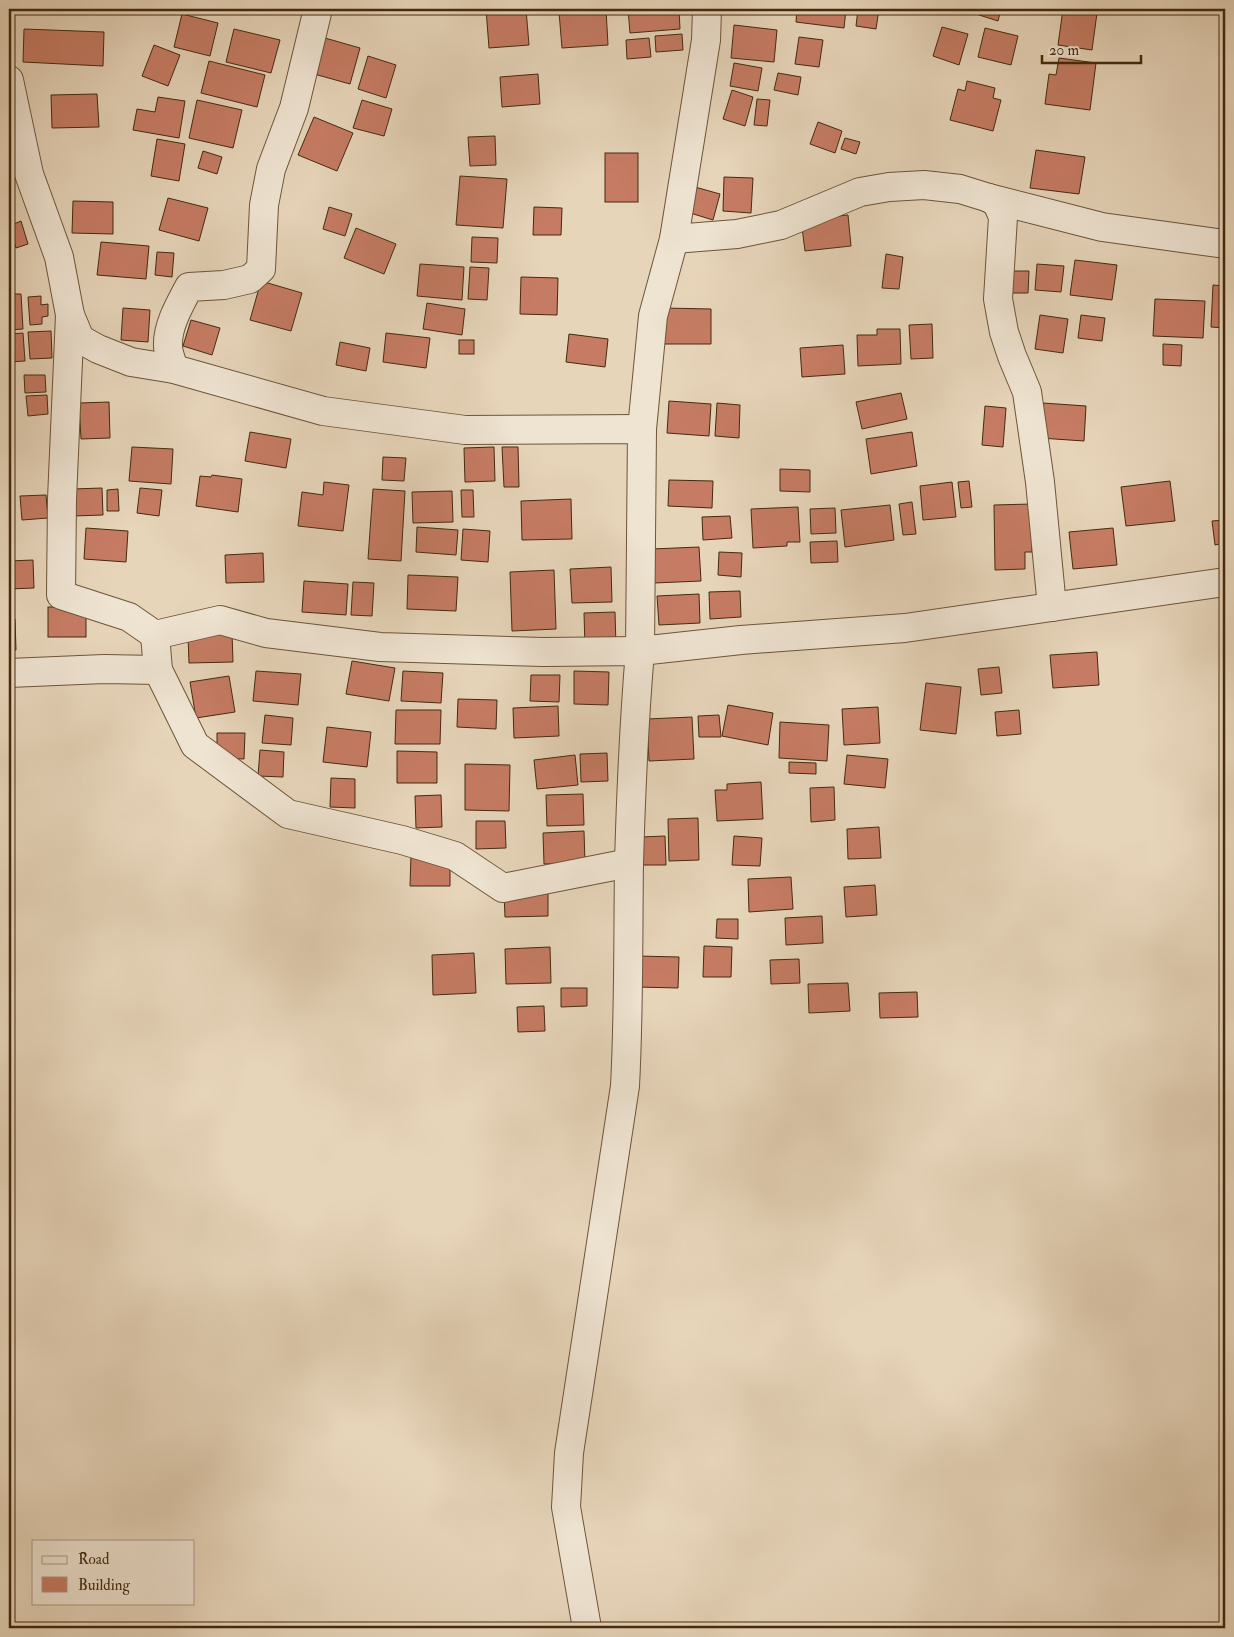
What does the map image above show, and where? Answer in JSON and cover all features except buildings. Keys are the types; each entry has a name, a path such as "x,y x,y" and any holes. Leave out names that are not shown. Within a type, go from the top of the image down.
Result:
{"street":[{"path":"174,369 168,346 169,340 176,312 189,287 224,285 250,279 261,269 264,205 269,177 294,108 318,9"},
{"path":"587,1628 566,1507 569,1453 624,1086 627,1045 629,863 633,747 640,651 642,429 653,316 674,240 706,40 707,9"},
{"path":"9,80 28,174 59,257 70,315 80,339 98,349 131,362 174,369 323,411 466,430 642,429"},
{"path":"674,240 737,234 781,225 860,192 889,187 924,185 960,189 1102,227 1225,244"},
{"path":"989,198 998,203 1003,217 998,300 1004,332 1027,392 1040,482 1052,607"},
{"path":"70,315 62,499 61,595 128,617 156,635 220,620 266,633 380,647 543,652 640,651 741,640 905,628 1225,582"},
{"path":"156,635 158,670 196,745 288,814 402,840 455,856 503,888 629,863"},
{"path":"9,674 104,669 158,670"}]}
